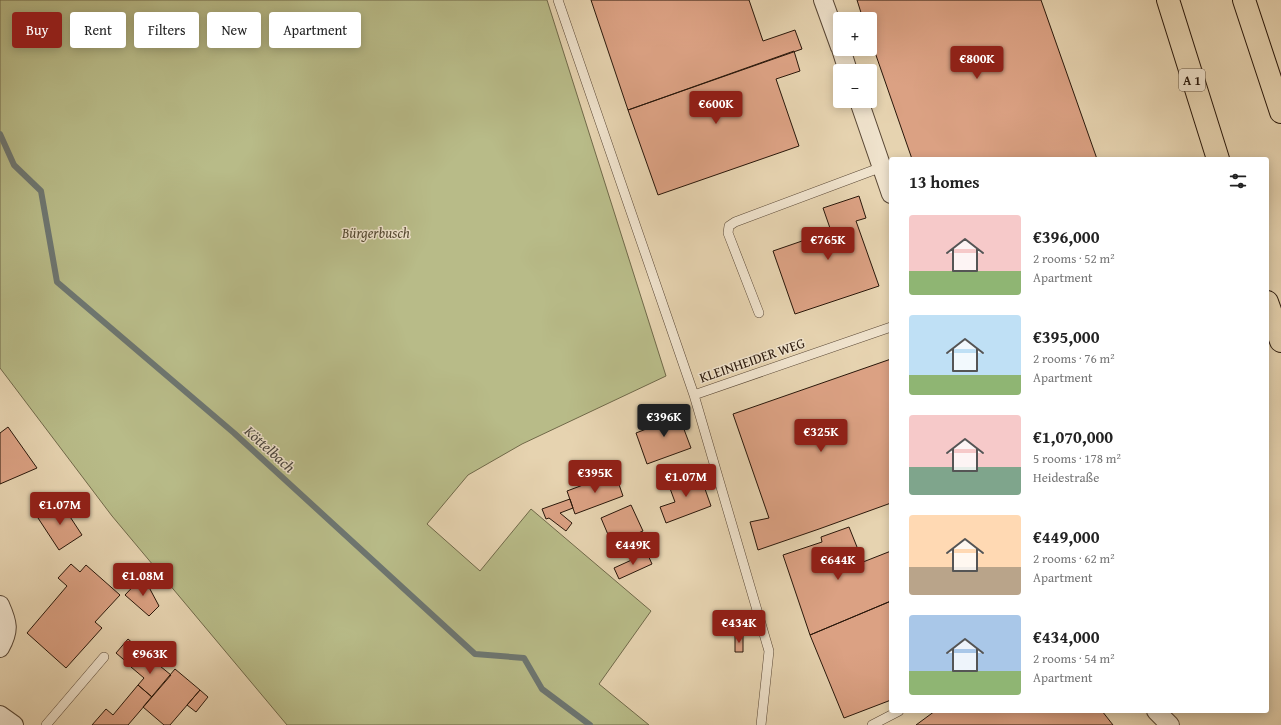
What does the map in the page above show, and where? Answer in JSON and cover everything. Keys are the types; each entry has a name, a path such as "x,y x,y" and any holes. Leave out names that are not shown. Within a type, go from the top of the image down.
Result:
{"highway":[{"name":"A 1","path":"1168,0 1217,157"},
{"path":"1244,0 1281,112"},
{"path":"1269,308 1281,341"}],"street":[{"path":"824,0 833,27"},
{"path":"861,108 889,188"},
{"path":"0,605 6,617 8,629 0,648"},
{"path":"1158,713 1170,725"},
{"path":"0,715 14,725"}],"lane":[{"path":"558,0 694,395"},
{"path":"759,313 728,233 729,226 735,222 882,167"},
{"name":"KLEINHEIDER WEG","path":"761,725 769,651 694,395 889,328"},
{"path":"46,725 104,657"},
{"path":"872,725 895,713"}],"green space":[{"name":"Bürgerbusch","path":"0,0 547,0 666,376 522,444 468,475 427,524 480,571 531,509 651,611 599,684 649,725 287,725 112,516 0,368"}],"building":[{"path":"591,0 749,0 763,41 795,30 802,49 628,110"},
{"path":"857,0 1041,0 1096,157 911,157 876,56 877,12 861,12"},
{"path":"794,51 800,71 776,79 799,146 658,195 628,110"},
{"path":"859,196 866,218 856,221 879,286 795,314 773,251 831,231 823,208"},
{"path":"889,360 889,504 758,550 750,522 769,518 733,414"},
{"path":"676,408 691,448 647,464 636,433 659,424 655,416"},
{"path":"8,427 37,468 0,484 0,433"},
{"path":"699,472 711,506 666,523 660,507 675,502 668,483"},
{"path":"615,473 623,496 575,514 567,491"},
{"path":"570,499 573,508 560,513 572,523 566,531 549,518 546,519 542,509"},
{"path":"61,503 82,535 59,550 38,518"},
{"path":"631,505 643,531 612,544 601,518"},
{"path":"849,527 863,562 889,552 889,602 810,635 783,555 822,542 821,537"},
{"path":"647,553 652,564 619,579 614,568"},
{"path":"71,564 80,572 86,565 120,595 95,622 102,628 66,668 27,633 67,586 58,578"},
{"path":"143,576 159,606 149,616 125,595"},
{"path":"889,602 889,701 844,718 810,635"},
{"path":"735,635 743,635 743,652 735,652"},
{"path":"128,639 142,651 130,665 116,653"},
{"path":"144,653 171,675 152,697 138,685 144,678 131,667"},
{"path":"175,669 200,690 170,725 164,725 143,707"},
{"path":"138,685 152,697 128,725 92,725 106,709 113,715"},
{"path":"200,690 208,697 196,712 187,705"},
{"path":"932,713 1104,713 1113,725 916,725"}],"waterway":[{"name":"Köttelbach","path":"0,134 14,165 41,191 57,282 234,433 475,654 524,658 542,689 590,725"}]}
